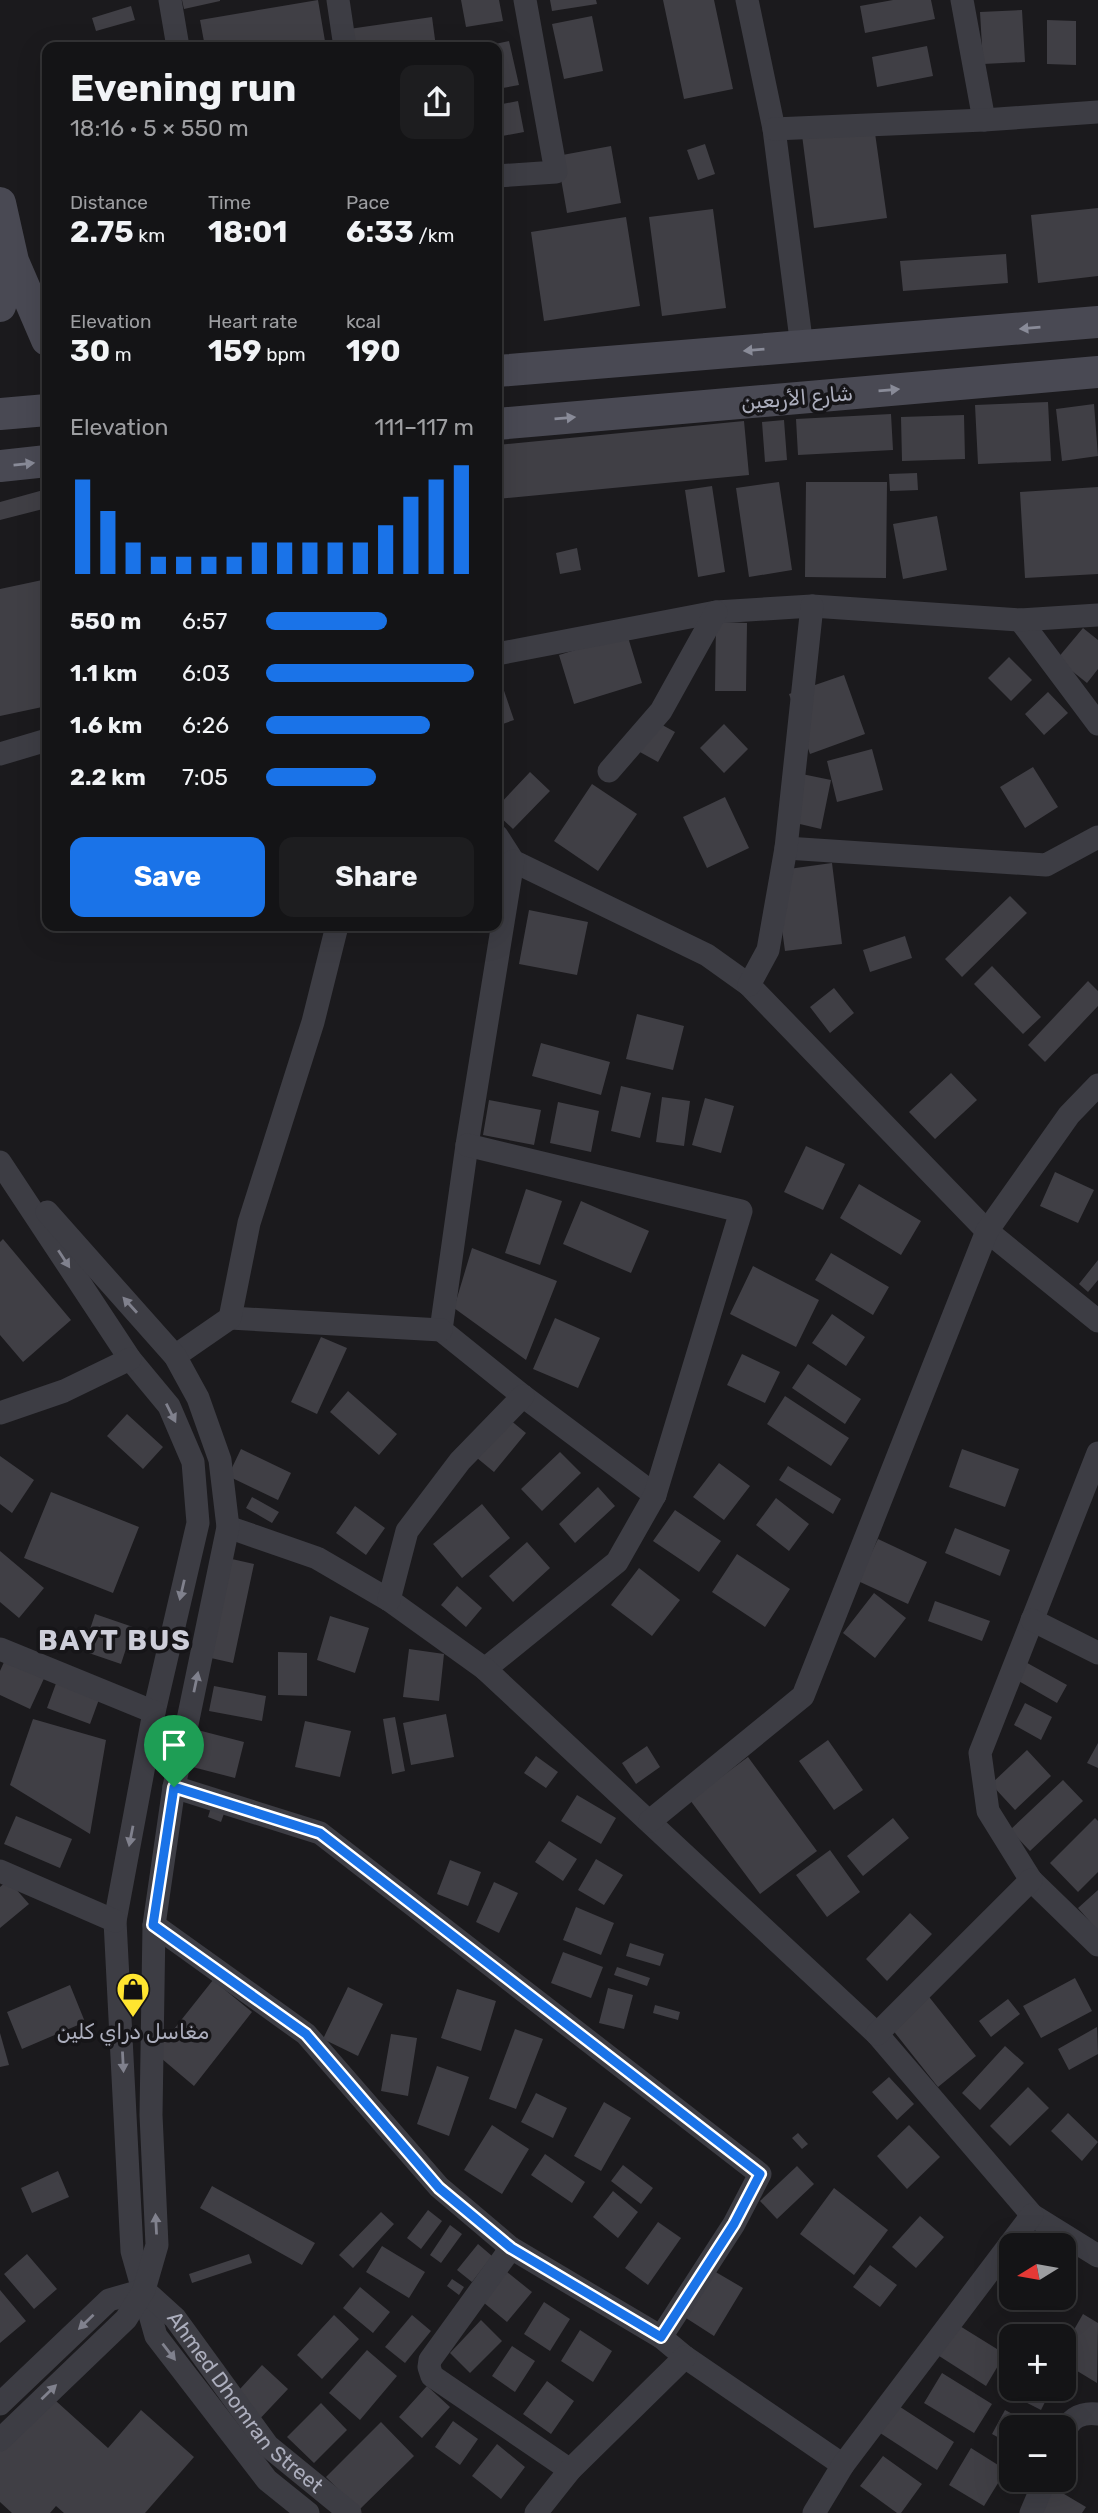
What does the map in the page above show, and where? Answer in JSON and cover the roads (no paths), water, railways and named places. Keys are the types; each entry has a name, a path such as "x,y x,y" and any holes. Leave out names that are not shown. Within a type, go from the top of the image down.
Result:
{"main road":[{"path":"0,203 13,261 42,328"},
{"path":"0,306 13,261"},
{"path":"502,371 1098,322"},
{"name":"شارع الأربعين","path":"502,424 1098,372"},
{"path":"0,414 42,410"},
{"path":"0,466 42,462"}],"street":[{"path":"170,0 177,42"},
{"path":"338,0 344,42"},
{"path":"502,176 556,172 525,0"},
{"path":"747,0 774,129 802,346"},
{"path":"962,0 984,120"},
{"path":"774,129 1098,112"},
{"path":"749,985 768,950 786,848 812,606"},
{"path":"502,653 716,612 812,606 1020,620 1098,615"},
{"path":"609,771 661,711 716,612"},
{"path":"1020,620 1098,724"},
{"path":"0,754 42,741"},
{"path":"786,848 1046,865 1098,837"},
{"path":"502,844 513,861 707,955 749,985 987,1231 1098,1321"},
{"path":"502,929 513,861"},
{"path":"230,1318 249,1223 313,1022 336,931"},
{"path":"441,1330 467,1145 502,931"},
{"path":"650,1821 803,1696 987,1231 1069,1115 1098,1086"},
{"path":"467,1145 741,1211 655,1495 617,1562 485,1669"},
{"path":"0,1160 175,1356 198,1398 220,1460 228,1527 174,1787 153,1925 151,2115 157,2245 144,2290 125,2319 0,2440"},
{"path":"0,1160 130,1359 169,1406 193,1462 198,1523 154,1712 115,1921 132,2251 144,2290"},
{"path":"175,1356 230,1318 441,1330 523,1396 655,1495"},
{"path":"0,1413 64,1391 130,1359"},
{"path":"389,1600 407,1531 460,1461 523,1396"},
{"path":"1098,1452 980,1753 988,1811 1031,1880 1098,1945"},
{"path":"228,1527 317,1558 389,1600 485,1669 877,2034 1032,2215 1098,2256"},
{"path":"1032,1620 1098,1653"},
{"path":"1,1650 154,1712"},
{"path":"174,1787 320,1833 760,2174 734,2224 661,2337"},
{"path":"0,1871 115,1921"},
{"path":"877,2034 1031,1880"},
{"path":"153,1925 306,2034 439,2188 511,2248 661,2337 685,2357 843,2465"},
{"path":"814,2513 843,2465 1032,2215"},
{"path":"511,2248 430,2360 429,2367 432,2376 570,2470"},
{"path":"0,2404 109,2300 144,2290"},
{"name":"Ahmed Dhomran Street","path":"144,2290 156,2336 267,2480 308,2513"},
{"name":"Ahmed Dhomran Street","path":"144,2290 175,2318 268,2446 350,2513"},
{"path":"536,2513 570,2470 685,2357"},
{"path":"1076,2418 1083,2413 1098,2414"},
{"path":"1031,2513 1040,2492"}],"place":[{"name":"مغاسل دراي كلين","path":"133,2019"}],"district":[{"name":"BAYT BUS","path":"115,1640"}]}
